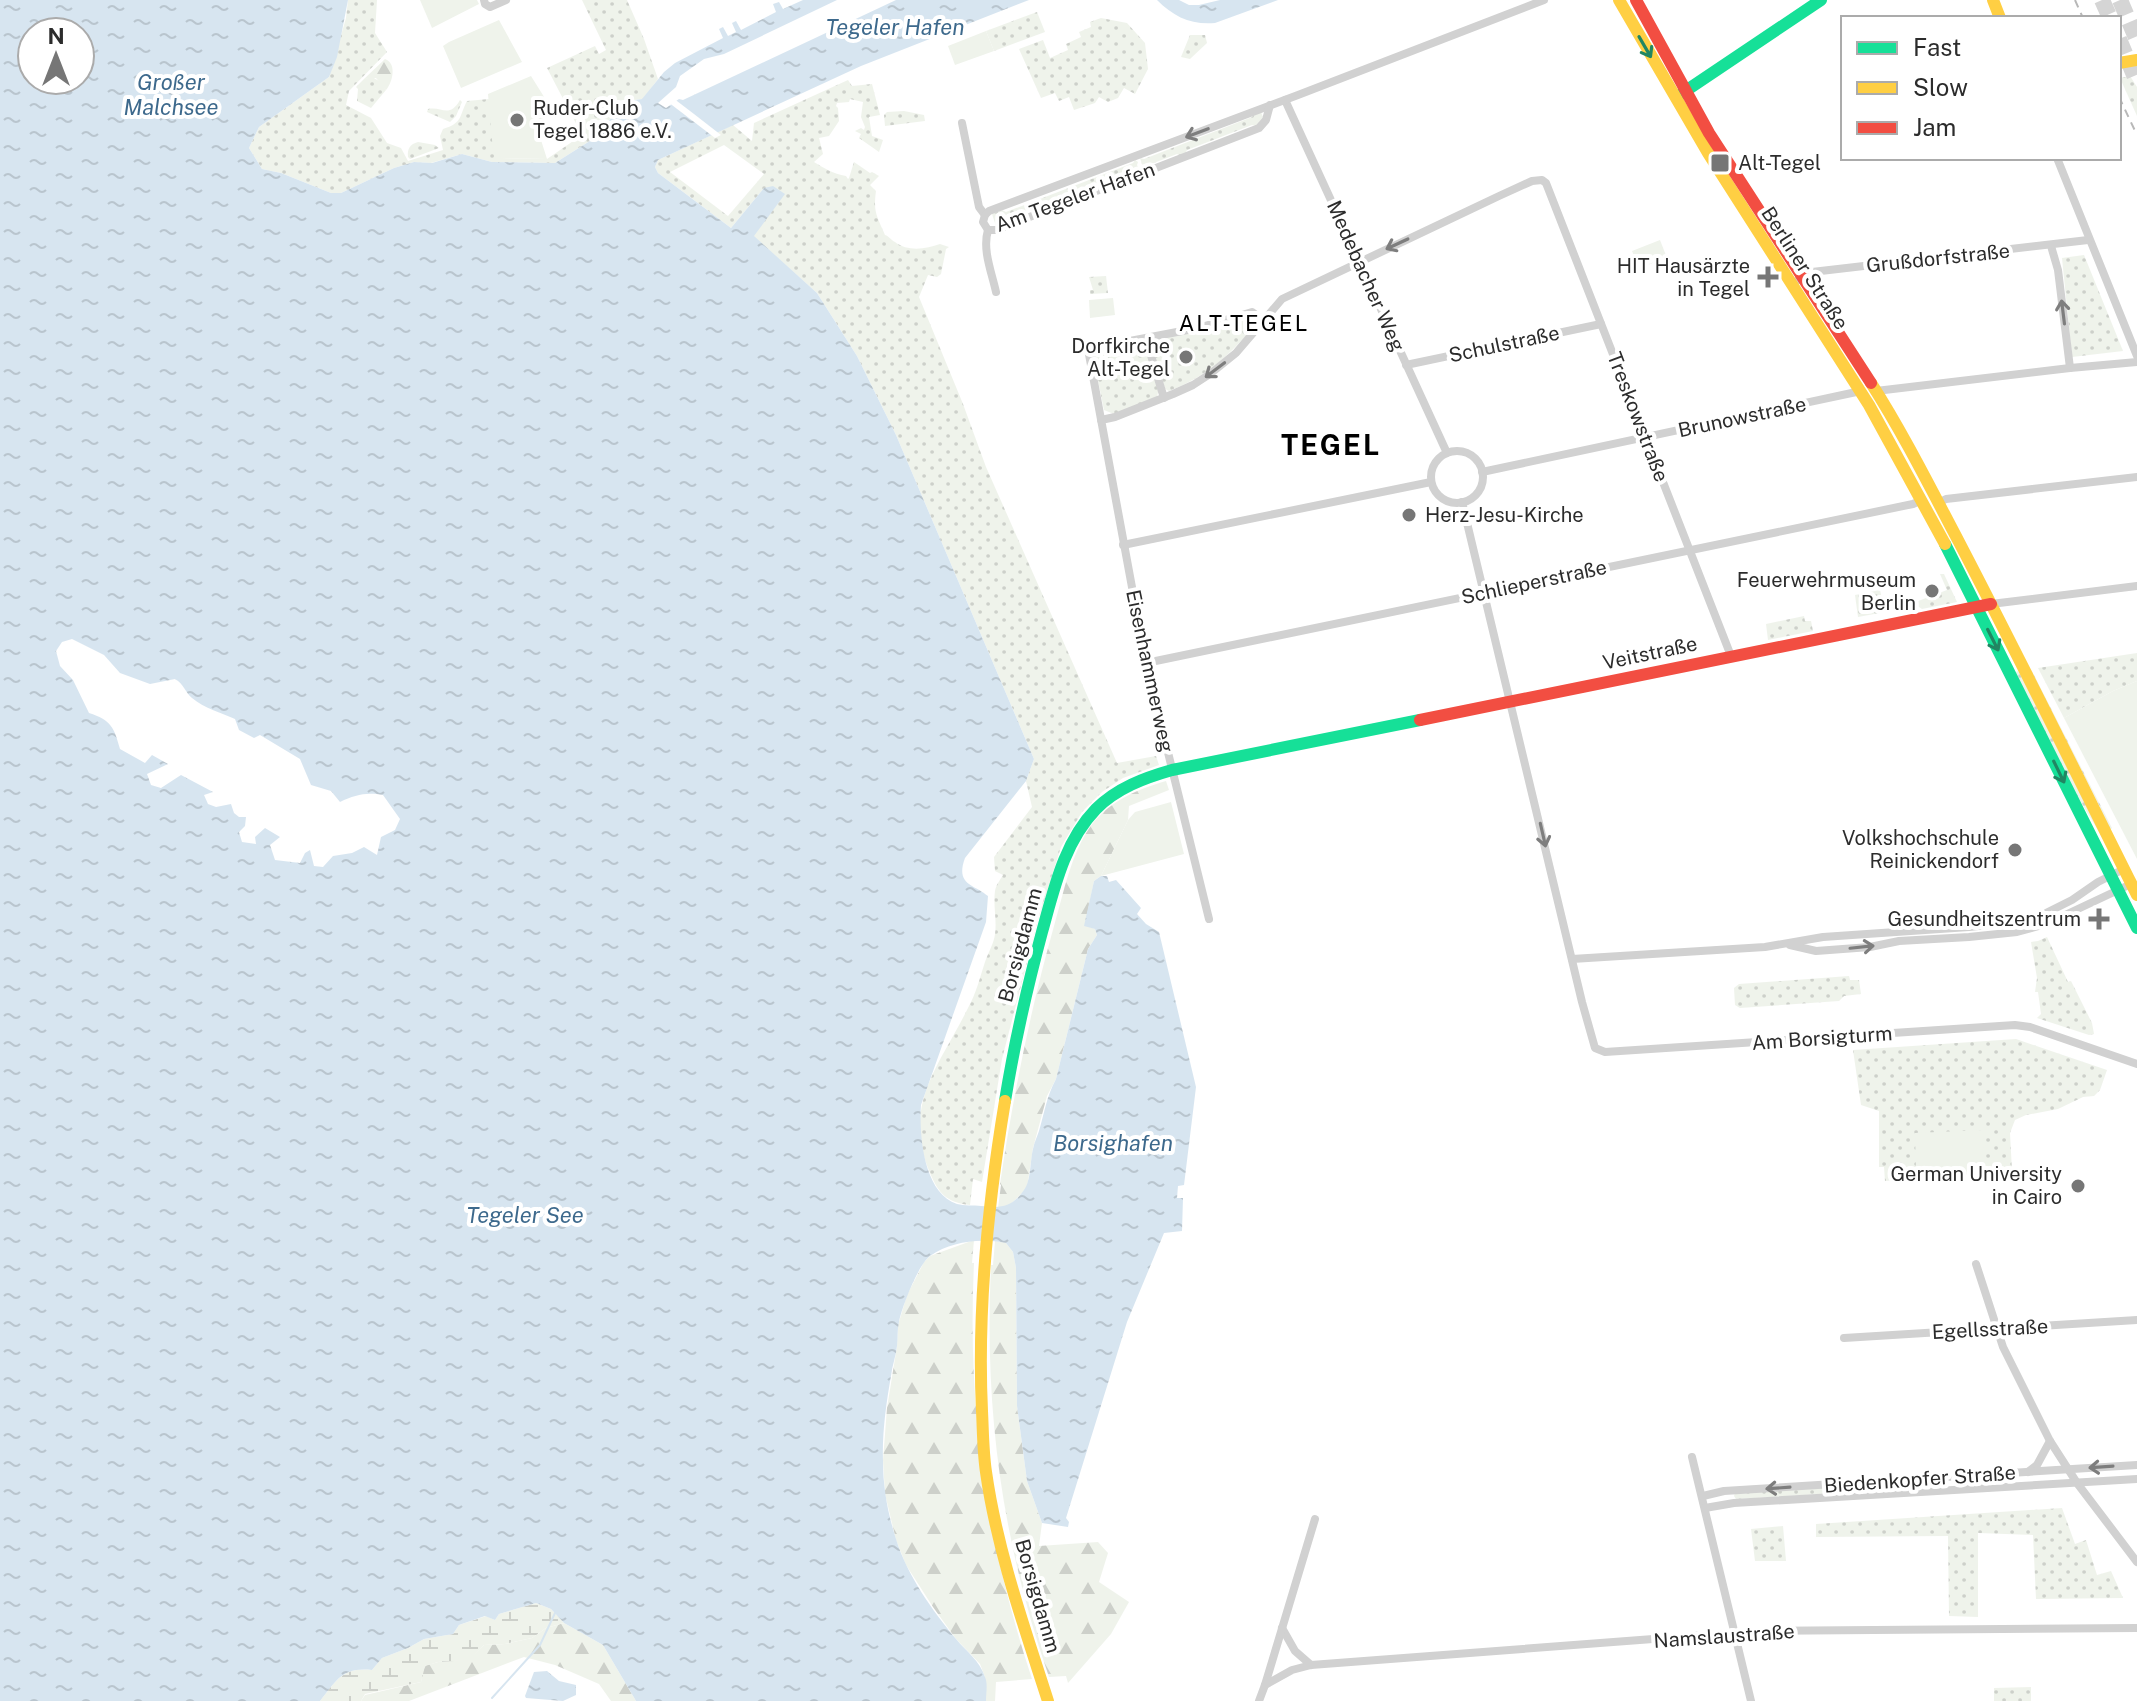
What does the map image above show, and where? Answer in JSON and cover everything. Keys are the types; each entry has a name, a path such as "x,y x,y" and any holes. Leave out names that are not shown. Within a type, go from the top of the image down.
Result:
{"main road":[{"name":"Berliner Straße","path":"1619,0 1680,95 1791,285 1861,391 1922,500 2137,928"},
{"name":"Berliner Straße","path":"1636,0 1680,95 1709,133 1876,391 2022,662 2134,890"},
{"path":"1680,95 1821,0"},
{"path":"1861,391 1876,391"},
{"name":"Veitstraße","path":"1172,770 1991,604"},
{"path":"2008,669 2022,662"},
{"name":"Borsigdamm","path":"1048,1701 1012,1590 986,1471 980,1367 983,1262 991,1186 1020,1026 1068,851 1084,823 1111,795 1143,778 1172,770"},
{"name":"Berliner Straße","path":"2081,817 2089,820 2103,846 2111,843"}],"street":[{"path":"487,4 506,0"},
{"name":"Am Tegeler Hafen","path":"1270,105 1266,120 1259,128 996,230 988,230 983,225 989,211 1544,0"},
{"name":"Medebacher Weg","path":"1285,100 1447,453"},
{"path":"962,123 979,207 985,215"},
{"path":"2058,160 2137,356"},
{"name":"Treskowstraße","path":"1360,262 1532,181 1542,180 1546,183 1731,656"},
{"path":"988,230 987,253 996,292"},
{"name":"Grußdorfstraße","path":"1791,285 1812,272 2088,240"},
{"path":"2051,246 2058,270 2070,368"},
{"path":"1264,321 1252,312 1198,328 1088,349 1101,420 1193,385 1236,353 1264,321 1282,299 1360,262"},
{"name":"Schulstraße","path":"1406,365 1601,324"},
{"path":"1146,339 1164,398"},
{"path":"1876,391 2137,362"},
{"name":"Brunowstraße","path":"1482,472 1861,391"},
{"name":"Eisenhammerweg","path":"1101,420 1146,663 1209,919"},
{"path":"1457,451 1476,459 1482,472 1482,484 1477,493 1462,502 1443,498 1435,492 1431,482 1434,465 1447,453 1457,451"},
{"path":"1938,503 1946,499 2137,477"},
{"path":"1123,545 1431,482"},
{"name":"Schlieperstraße","path":"1146,663 1922,500"},
{"path":"1462,502 1511,701"},
{"name":"Veitstraße","path":"1991,604 2137,586"},
{"name":"Am Borsigturm","path":"1511,701 1592,1043 1600,1052 2015,1025 2030,1027 2137,1064"},
{"path":"1572,959 1785,944 1823,937 2016,922 2040,916 2124,869"},
{"path":"1785,944 1816,951 2017,932 2046,924 2118,890 2134,890"},
{"path":"1976,1264 1996,1329 2018,1381 2050,1441 2077,1483 2137,1562"},
{"name":"Egellsstraße","path":"1844,1338 2137,1320"},
{"path":"2028,1486 2027,1472 2037,1465 2050,1441"},
{"path":"1692,1457 1751,1701"},
{"name":"Biedenkopfer Straße","path":"1703,1496 1724,1491 2137,1465"},
{"name":"Biedenkopfer Straße","path":"1705,1508 1734,1503 2137,1479"},
{"path":"1259,1701 1315,1519"},
{"path":"1282,1628 1295,1651 1311,1665"},
{"name":"Namslaustraße","path":"1265,1685 1292,1670 1311,1665 1735,1634 2137,1628"}],"green space":[{"path":"348,0 377,0 375,33 387,52 349,91 346,105 371,118 387,143 401,148 408,161 443,150 440,136 443,129 460,118 467,101 489,99 502,158 547,159 582,135 547,68 595,46 599,54 606,50 582,0 627,0 658,79 643,99 634,100 604,124 593,139 555,163 492,162 462,154 431,163 414,162 341,193 331,193 281,173 262,169 249,148 259,127 329,77"},
{"path":"420,0 477,0 479,4 432,28"},
{"path":"1037,12 1045,32 994,51 986,31"},
{"path":"1101,18 1127,23 1145,43 1148,69 1135,94 1124,88 1118,98 1108,102 1099,97 1095,103 1074,110 1069,97 1059,101 1055,93 1041,98 1019,49 1043,40 1050,58 1068,50 1066,44 1081,37 1079,32 1091,27 1090,22"},
{"path":"499,20 522,62 461,88 443,46"},
{"path":"986,31 994,51 955,65 948,46"},
{"path":"1190,35 1205,35 1207,43 1190,59 1181,57"},
{"path":"385,59 391,64 393,73 386,90 376,78 364,79"},
{"name":"Ruder-Club Tegel 1886 e.V.","path":"531,76 546,100 541,140 547,159 502,158 493,151 488,94"},
{"path":"2130,76 2137,87 2137,116 2121,80"},
{"path":"372,77 381,82 386,90 371,108 357,101 356,87 364,79"},
{"path":"848,80 852,86 872,84 880,115 869,117 872,136 883,140 879,152 859,138 861,134 855,131 864,130 865,127 861,117 863,102 850,99 849,102 837,103 839,121 829,136 819,138 823,154 814,162 848,179 854,162 879,176 870,185 876,191 876,214 885,235 900,245 923,248 940,244 949,247 941,274 937,277 928,275 919,297 986,467 1117,763 1156,756 1159,765 1123,778 1102,792 1082,812 1061,847 1038,920 1002,1059 982,1182 973,1179 970,1205 949,1199 933,1180 922,1149 922,1106 936,1067 973,997 993,941 995,891 1003,875 995,871 994,857 1032,807 1026,781 1034,759 896,435 857,356 817,293 753,236 784,194 764,188 731,228 658,173 655,167 658,160 733,125 752,141 754,123","holes":["724,145 764,174 728,216 670,172"]},
{"path":"460,100 462,102 456,116 450,122 427,112 428,109 452,109"},
{"path":"887,112 924,115 925,121 885,126 884,115"},
{"path":"1261,112 1263,117 1256,126 1187,150 1181,156 1177,154 1146,166 1144,170 1140,158"},
{"path":"418,142 439,148 410,159 409,149"},
{"path":"1135,160 1140,171 1135,170 1008,218 1007,222 996,226 992,214 1002,210 1006,212"},
{"path":"1660,240 1667,258 1639,268 1632,251"},
{"path":"2084,255 2123,351 2072,357 2062,258"},
{"path":"1106,276 1108,293 1090,294 1093,290 1089,277"},
{"path":"1113,298 1115,315 1090,318 1089,300"},
{"path":"1250,315 1256,325 1226,356 1195,378 1169,391 1165,389 1151,341"},
{"path":"1144,342 1159,388 1157,397 1114,414 1104,410 1092,351"},
{"path":"1940,574 1944,574 1957,602 1922,609 1913,603 1947,590"},
{"path":"1880,590 1885,612 1858,617 1855,595"},
{"path":"1804,616 1805,621 1811,621 1813,631 1768,640 1766,624"},
{"path":"2137,653 2137,681 2064,718 2038,668"},
{"path":"2031,669 2112,828 2110,830 2041,697"},
{"path":"2018,671 2105,842 2076,794 2015,673"},
{"path":"2137,681 2137,859 2064,718"},
{"path":"1166,781 1169,790 1129,806 1128,820 1101,876 1094,881 1085,925 1095,929 1097,935 1088,949 1056,1079 1047,1096 1033,1148 1027,1188 1010,1205 998,1208 1030,1022 1074,859 1085,834 1108,808 1136,792"},
{"path":"1171,802 1184,854 1101,876 1128,820 1135,812"},
{"path":"2047,937 2092,1023 2094,1034 2037,1018 2041,1014 2038,992 2035,992 2037,978 2031,942"},
{"path":"1849,976 1850,980 1859,980 1861,994 1844,996 1839,1001 1740,1008 1735,1005 1734,988 1739,984"},
{"path":"2016,1039 2107,1070 2100,1090 2094,1096 2083,1097 2058,1109 2015,1120 2010,1133 2012,1171 1885,1181 1884,1167 1879,1167 1879,1111 1861,1105 1853,1050"},
{"path":"1983,1130 1984,1167 1916,1169 1915,1133"},
{"path":"974,1240 974,1371 983,1474 1003,1576 1032,1679 996,1682 995,1701 986,1701 985,1677 980,1664 956,1639 906,1565 896,1540 885,1494 883,1460 898,1325 907,1295 930,1256"},
{"path":"995,1241 1006,1243 1013,1252 1016,1268 1017,1406 1027,1481 1042,1523 1039,1546 1098,1542 1108,1553 1099,1582 1129,1602 1111,1634 1068,1683 1066,1676 1049,1677 1019,1576 1008,1525 990,1371 991,1265"},
{"path":"1940,1480 1940,1487 1736,1499 1734,1496 1735,1493"},
{"path":"2062,1508 2075,1544 2086,1540 2097,1575 2111,1571 2123,1598 2036,1599 2033,1535 1978,1533 1978,1617 1949,1616 1948,1536 1816,1537 1816,1524"},
{"path":"1783,1526 1786,1561 1755,1561 1751,1529"},
{"path":"536,1603 551,1609 564,1623 546,1628 532,1638 484,1645 470,1660 425,1666 421,1682 365,1694 361,1701 320,1701 347,1673 372,1670 382,1658 424,1639 453,1634 459,1625 486,1616 495,1620 499,1614"},
{"path":"564,1623 603,1645 636,1701 611,1701 599,1684 555,1665 524,1657 409,1701 361,1701 365,1695 421,1682 424,1666 470,1659 484,1645 532,1638 546,1628"},
{"path":"2031,1687 2031,1701 1994,1701 1994,1688"}],"water":[{"name":"Tegeler See","path":"0,0 348,0 337,57 329,77 259,127 249,148 262,169 281,173 331,193 341,193 394,168 414,162 432,163 462,154 492,162 555,163 593,139 604,124 635,100 642,99 675,63 723,38 719,29 723,27 728,36 736,32 732,23 736,21 741,30 776,12 773,4 779,2 783,9 803,0 837,0 724,54 704,59 680,76 676,87 658,103 666,108 679,99 683,100 896,0 1029,0 861,66 658,160 655,167 658,173 731,228 764,188 773,186 785,194 754,236 817,293 857,356 896,435 1034,759 1026,781 965,858 963,867 964,879 988,896 986,922 921,1105 926,1161 937,1188 946,1198 957,1204 1006,1206 1026,1186 1033,1147 1056,1079 1088,949 1097,935 1095,929 1084,926 1094,881 1101,876 1107,876 1109,882 1116,880 1141,908 1137,914 1159,932 1196,1087 1184,1185 1178,1186 1177,1198 1183,1198 1182,1231 1164,1233 1127,1322 1066,1518 1068,1527 1042,1523 1027,1481 1017,1406 1016,1268 1013,1252 1006,1243 986,1241 957,1244 925,1261 903,1307 889,1387 883,1471 893,1530 913,1579 938,1616 983,1671 986,1701 636,1701 603,1645 564,1623 551,1609 536,1603 499,1614 495,1620 485,1616 459,1625 453,1634 424,1639 382,1658 372,1670 347,1673 320,1701 0,1701","holes":["72,639 104,655 120,673 150,684 175,679 197,702 235,719 239,730 254,738 260,735 300,759 311,785 331,791 340,802 361,795 383,795 400,819 395,830 381,837 377,855 364,847 352,853 333,856 323,867 314,866 310,850 300,863 275,860 270,845 280,837 265,828 255,837 256,844 242,842 239,832 245,826 246,817 234,813 231,804 216,807 208,804 204,795 213,792 181,775 161,788 151,785 147,774 168,764 152,755 145,763 120,749 110,725 89,713 73,680 60,666 56,651 62,642"]},
{"path":"1157,0 1179,0 1189,5 1199,5 1220,0 1278,0 1215,23 1198,23 1183,19"},
{"path":"547,1671 559,1681 576,1685 576,1695 563,1701 526,1698 534,1672"}],"pier":[{"path":"673,98 721,135 715,138 668,102"}],"waterway":[{"path":"492,1698 540,1645 555,1613"}],"tunnel":[{"path":"2102,0 2109,16"},
{"path":"2120,0 2137,40"},
{"path":"2121,44 2137,82"}],"railway":[{"path":"2075,0 2082,16"},
{"path":"2121,101 2137,135"}],"traffic: fast":[{"path":"1681,94 1821,0"},
{"path":"1945,544 2137,928"},
{"path":"1005,1101 1026,995 1056,883 1076,836 1096,809 1131,785 1172,770 1420,720"}],"traffic: slow":[{"path":"1619,0 1708,153 1869,405 1945,544"},
{"path":"1993,0 1999,16"},
{"path":"2121,63 2137,60"},
{"path":"1871,383 1906,441 1959,542 2137,895"},
{"path":"1005,1101 989,1216 983,1294 981,1372 984,1449 991,1501 1004,1559 1048,1701"}],"traffic: jam":[{"path":"1636,0 1709,133 1871,383"},
{"path":"1420,720 1991,604"}],"place":[{"name":"Ruder-Club Tegel 1886 e.V.","path":"517,120"},
{"name":"Alt-Tegel","path":"1720,163"},
{"name":"HIT Hausärzte in Tegel","path":"1768,277"},
{"name":"Dorfkirche Alt-Tegel","path":"1186,357"},
{"name":"Herz-Jesu-Kirche","path":"1409,515"},
{"name":"Feuerwehrmuseum Berlin","path":"1932,591"},
{"name":"Volkshochschule Reinickendorf","path":"2015,850"},
{"name":"Gesundheitszentrum","path":"2099,919"},
{"name":"German University in Cairo","path":"2078,1186"}],"district":[{"name":"ALT-TEGEL","path":"1244,323"},
{"name":"TEGEL","path":"1331,444"}],"water label":[{"name":"Tegeler Hafen","path":"895,27"},
{"name":"Großer Malchsee","path":"171,94"},
{"name":"Borsighafen","path":"1113,1143"}]}
